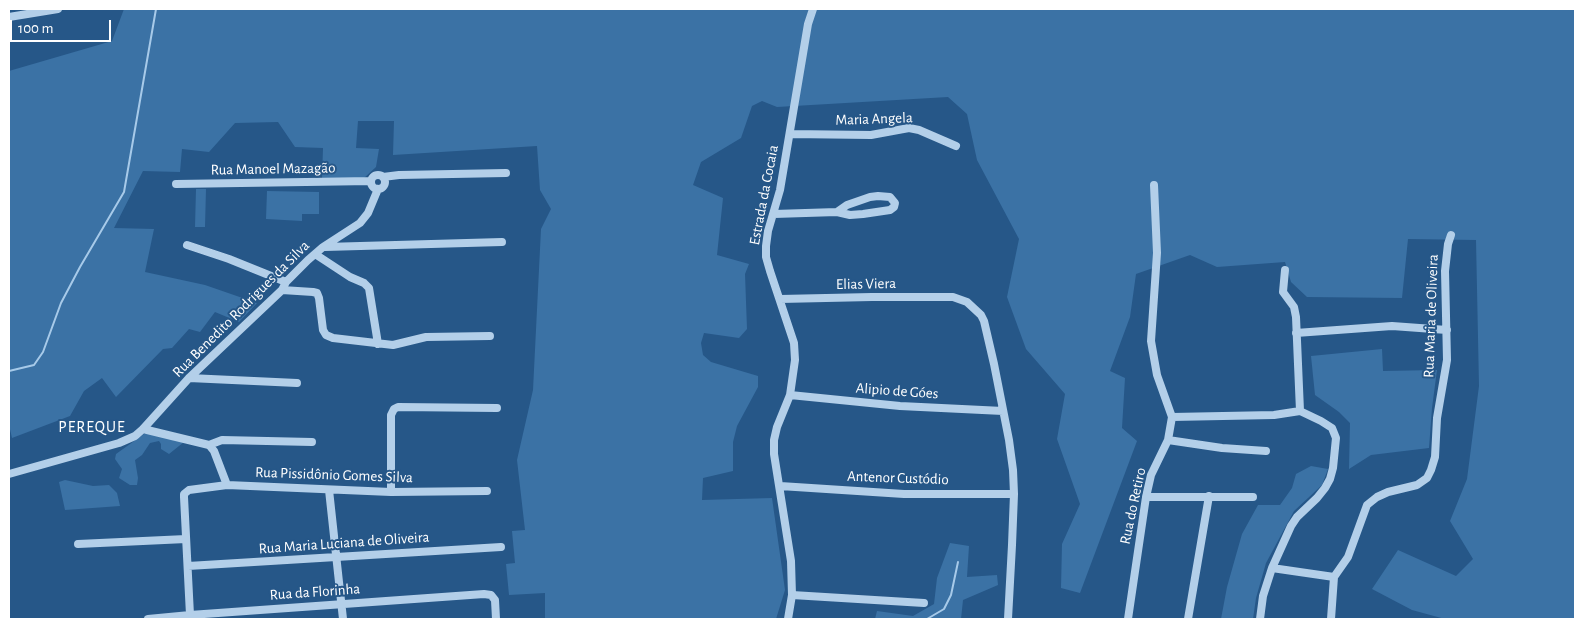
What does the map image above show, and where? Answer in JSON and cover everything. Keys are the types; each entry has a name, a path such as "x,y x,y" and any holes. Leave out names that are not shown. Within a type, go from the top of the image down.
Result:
{"street":[{"path":"9,17 58,9"},
{"name":"Estrada da Cocaia","path":"788,619 792,595 791,561 774,454 774,440 790,394 795,360 794,343 766,257 768,231 780,190 813,9"},
{"name":"Maria Angela","path":"790,134 872,135 909,128 919,130 956,146"},
{"path":"383,177 384,185 378,189 372,186 371,181 377,175 383,177 506,173"},
{"name":"Rua Manoel Mazagão","path":"176,184 371,181"},
{"name":"Rua do Retiro","path":"1128,619 1146,497 1151,475 1168,440 1172,418 1157,375 1151,341 1157,254 1154,185"},
{"name":"Rua Benedito Rodrigues da Silva","path":"9,474 119,444 135,436 189,378 282,290 286,282 315,254 360,223 368,213 378,189"},
{"path":"774,214 837,212 850,215 883,212 894,207 895,203 890,198 870,197 847,205 837,212"},
{"name":"Rua Maria de Oliveira","path":"1334,577 1348,557 1367,505 1377,497 1388,492 1417,485 1427,478 1432,470 1435,457 1437,418 1447,360 1445,271 1451,235"},
{"path":"323,247 502,242"},
{"path":"188,245 230,259 286,282"},
{"path":"315,254 341,272 367,286 371,292 378,344"},
{"path":"1285,270 1283,292 1295,312 1300,410"},
{"path":"282,290 317,293 323,330 328,337 394,345 426,336 490,336"},
{"path":"780,299 889,296 953,297 959,298 976,309 984,321 1013,470 1014,494 1008,619"},
{"path":"1296,333 1392,326 1447,330"},
{"path":"189,378 297,383"},
{"name":"Alipio de Góes","path":"790,394 900,406 1003,411"},
{"path":"391,492 392,411 398,407 497,408"},
{"path":"1172,418 1285,414 1300,410 1329,425 1335,433 1333,468 1325,488 1297,517 1291,526 1272,568 1263,596 1260,619"},
{"path":"143,429 209,445 222,440 312,442"},
{"path":"1168,440 1222,448 1266,451"},
{"path":"209,445 214,451 227,485"},
{"name":"Rua Pissidônio Gomes Silva","path":"186,539 184,494 189,490 227,485 391,492 487,491"},
{"name":"Antenor Custódio","path":"780,486 904,494 1014,494"},
{"path":"329,490 343,619"},
{"path":"1146,497 1209,496 1253,498"},
{"path":"1188,619 1209,496"},
{"path":"78,544 186,539 190,615"},
{"name":"Rua Maria Luciana de Oliveira","path":"188,566 501,547"},
{"path":"1272,568 1334,577 1331,619"},
{"name":"Rua da Florinha","path":"148,619 484,594 491,595 495,600 496,619"},
{"path":"792,595 924,603"}],"shaded area":[{"path":"124,9 1575,9 1575,619 1445,619 1412,610 1372,589 1398,550 1456,576 1473,559 1450,521 1467,479 1479,386 1476,240 1408,239 1402,298 1307,297 1291,282 1285,262 1217,267 1190,255 1136,274 1130,317 1110,371 1125,378 1122,428 1137,441 1080,593 1061,588 1062,544 1080,504 1057,439 1065,394 1026,349 1007,297 1019,239 977,160 967,114 948,97 777,107 762,101 752,106 741,138 701,162 693,185 723,198 717,255 749,264 745,274 747,329 739,338 704,333 701,343 703,355 711,362 758,376 758,387 737,426 733,442 733,471 703,478 702,500 772,498 785,590 776,619 545,619 545,593 509,595 506,564 515,563 512,531 525,530 517,460 533,390 541,229 551,209 540,190 537,146 393,155 394,121 358,121 356,148 379,149 376,167 363,179 322,178 323,148 295,147 278,122 235,123 209,152 182,149 180,172 143,171 114,228 154,229 145,272 205,285 257,303 239,322 215,312 200,332 189,329 172,348 163,349 116,397 102,378 84,391 70,416 12,438 9,425 9,71 112,41"},
{"path":"196,189 206,189 205,227 195,227"},
{"path":"267,191 319,192 319,214 302,214 302,221 266,219"},
{"path":"1382,349 1383,371 1437,370 1429,448 1371,455 1349,469 1350,423 1339,412 1315,395 1311,356"},
{"path":"152,433 184,442 169,454 161,449 159,441 150,443 142,455 135,460 138,478 137,485 130,485 119,478 122,469 115,459 116,454 144,434"},
{"path":"1311,466 1328,469 1322,485 1294,511 1266,563 1256,598 1253,619 1221,619 1227,587 1242,534 1258,505 1280,505 1292,488 1296,474"},
{"path":"65,480 93,486 109,485 117,493 120,506 65,510 59,482"},
{"path":"950,543 969,546 967,577 997,575 998,585 963,600 961,619 875,619 877,611 913,616 934,604 937,578"}],"waterway":[{"path":"9,371 34,365 43,352 61,303 124,192 156,9"},
{"path":"927,619 944,609 951,595 958,562"}],"district":[{"name":"PEREQUE","path":"92,427"}]}
